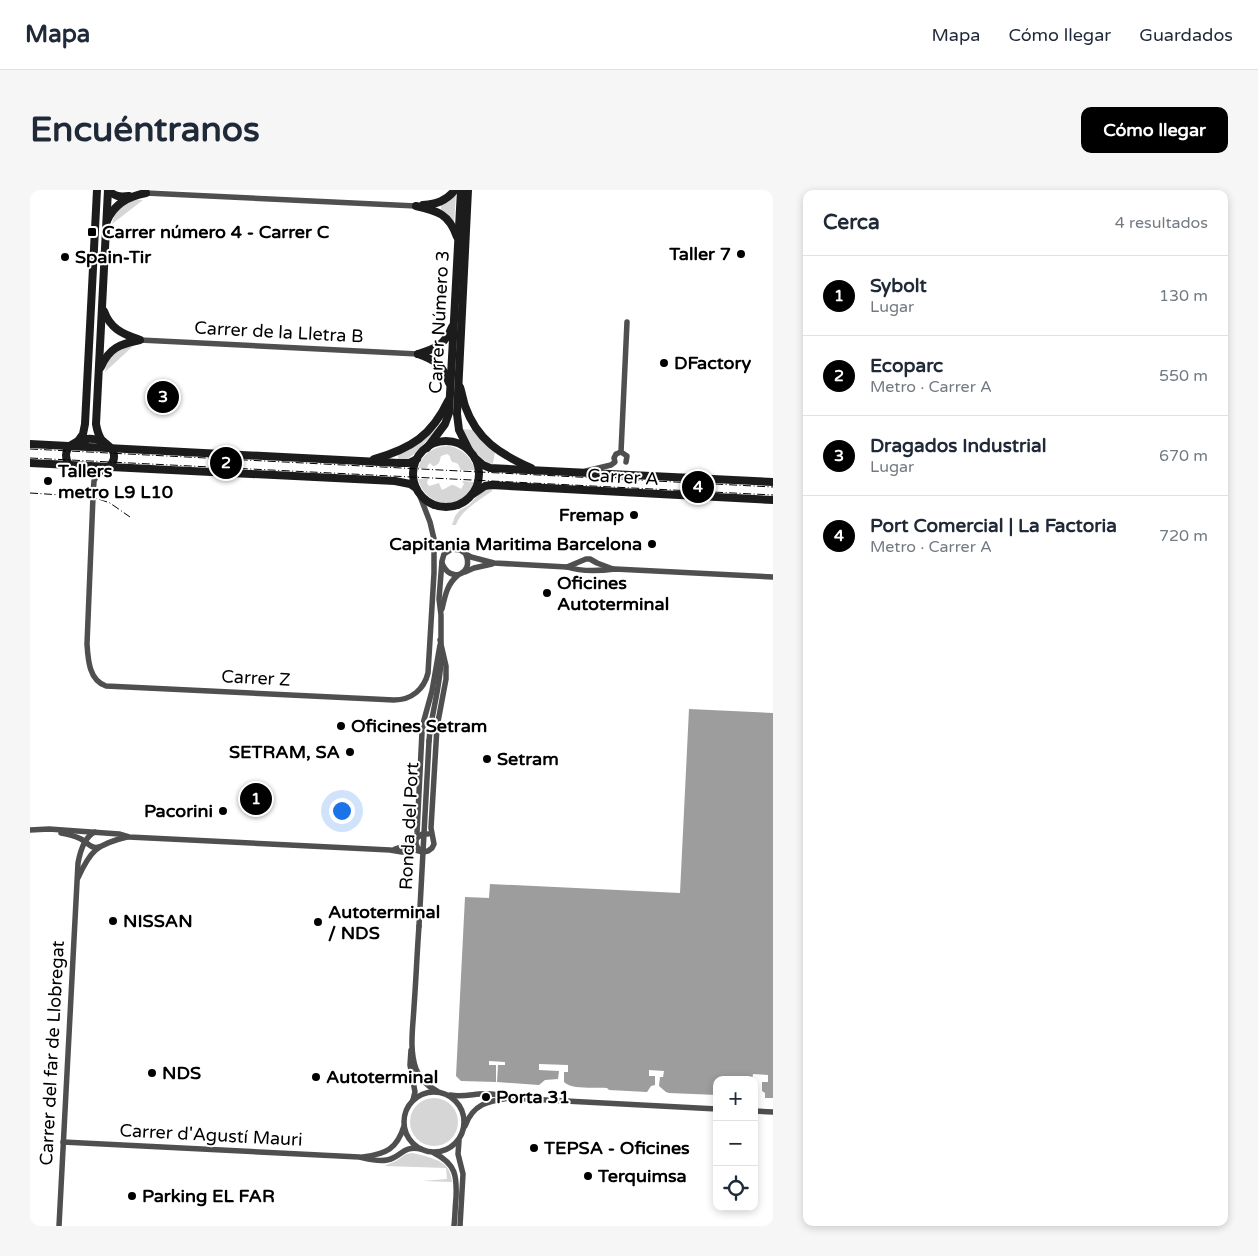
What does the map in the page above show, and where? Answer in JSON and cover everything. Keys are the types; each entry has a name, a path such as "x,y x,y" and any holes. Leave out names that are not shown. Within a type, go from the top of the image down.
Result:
{"main road":[{"path":"97,190 84,434 66,452 67,461 70,465 76,470 90,474 98,473 113,463 114,459 112,448 98,434 96,424 103,308 107,190"},
{"path":"97,201 107,190"},
{"path":"107,190 119,197 137,192 146,193"},
{"path":"416,206 442,202 455,190"},
{"name":"Carrer Número 3","path":"427,448 448,418 461,190"},
{"name":"Carrer Número 3","path":"468,190 457,422 460,434 469,450"},
{"path":"106,224 116,207 137,192"},
{"path":"416,206 435,211 447,218 453,227 458,241"},
{"path":"103,308 107,319 125,339"},
{"path":"91,320 101,338"},
{"path":"418,354 440,345 450,334 454,321"},
{"path":"89,352 101,338 112,333 125,339 140,340"},
{"path":"99,371 106,356 125,339"},
{"path":"418,354 438,364 451,388"},
{"path":"459,381 468,413 475,428 483,438 498,451 535,470"},
{"path":"365,461 398,452 419,440 435,424 450,397"},
{"path":"78,441 92,439 104,442"},
{"path":"30,463 395,481 410,484 430,503 444,508 458,506 468,500 473,494 480,476 475,458 469,450 458,443 450,441 436,443 427,448 414,465 413,478 417,489"},
{"path":"30,444 406,463 417,459"},
{"name":"Carrer A","path":"475,458 490,468 773,482"},
{"name":"Carrer A","path":"473,494 485,486 491,485 773,500"}],"street":[{"path":"146,193 416,206"},
{"path":"621,452 627,322"},
{"name":"Carrer de la Lletra B","path":"140,340 418,354"},
{"path":"621,452 627,456 627,469 630,474"},
{"path":"582,472 611,466 615,462 616,454 621,452"},
{"name":"Carrer Z","path":"98,473 94,481 87,634 88,658 92,674 97,681 106,686 394,700 404,699 414,694 424,683 428,673 434,568 433,530 417,489"},
{"path":"441,615 439,599 443,556 449,550 456,549 471,557 494,563 567,567 575,570 773,577"},
{"path":"442,564 448,573 454,575 461,574 467,567 468,561 463,552"},
{"path":"567,567 586,558 615,570"},
{"path":"441,615 448,589 453,580 474,568 494,563"},
{"name":"Ronda del Port","path":"412,1041 429,741 431,720 440,676 441,615"},
{"path":"421,851 416,846 422,732 432,691 440,640"},
{"path":"30,831 48,829 120,834 129,837 426,852 434,844 431,828 437,727 446,671 440,640"},
{"path":"30,831 65,833 94,848 100,847 104,840 102,835 97,832"},
{"path":"87,843 89,835 97,832"},
{"path":"390,850 410,844 424,833 434,839"},
{"path":"76,882 86,860 91,854 112,841 129,837"},
{"name":"Carrer del far de Llobregat","path":"59,1226 76,882 78,863 87,843"},
{"path":"412,1041 414,1062 419,1075 427,1085 457,1102 464,1113 464,1126"},
{"path":"412,1041 409,1061 415,1092 412,1101"},
{"path":"359,1157 377,1155 392,1148 404,1126 407,1107 418,1096 427,1092 461,1097 476,1094 495,1094 509,1098"},
{"path":"460,1226 463,1174 458,1149 467,1118 479,1106 490,1101 509,1098 713,1109"},
{"path":"758,1111 773,1112"},
{"path":"404,1126 410,1140 421,1149"},
{"path":"359,1157 386,1160 413,1148 442,1152 452,1147 460,1138"},
{"name":"Carrer d'Agustí Mauri","path":"63,1142 359,1157"},
{"path":"434,1152 448,1162 455,1173 454,1226"}],"shaded area":[{"path":"456,194 454,224 441,210 441,205 448,202"},
{"path":"135,200 143,200 112,224 115,215 120,209"},
{"path":"127,347 132,347 105,372 107,363 112,356"},
{"path":"434,428 438,429 413,455 407,459 398,460 398,453"},
{"path":"461,429 475,430 495,451 493,464 479,455"},
{"path":"449,446 466,454 475,470 461,470 458,464 452,461 447,454 441,456 439,463 435,466 430,463 427,468 418,468 423,458 430,451 439,447"},
{"path":"418,479 428,479 427,483 429,486 439,483 442,490 452,485 461,489 464,484 462,481 474,482 469,492 462,498 454,502 445,503 429,496 422,489"},
{"path":"492,488 492,491 466,510 456,525 452,525 455,516 460,510 469,505 480,493"},
{"path":"689,709 773,713 773,1098 765,1098 765,1093 762,1091 762,1082 768,1082 768,1075 713,1076 713,1095 666,1092 659,1086 660,1077 663,1077 664,1071 649,1070 649,1076 655,1076 655,1085 651,1086 647,1092 584,1088 568,1085 564,1082 564,1072 568,1072 568,1065 539,1064 539,1070 559,1071 558,1079 545,1080 539,1085 497,1082 498,1065 505,1065 505,1062 489,1061 489,1065 496,1065 496,1082 461,1081 456,1076 465,897 489,898 490,884 680,893"},
{"path":"429,1098 439,1098 451,1105 458,1117 458,1127 451,1139 439,1146 429,1146 421,1142 414,1135 410,1127 410,1117 414,1109 421,1102"},
{"path":"413,1153 444,1164 449,1171 452,1182 422,1181 447,1179 446,1168 384,1166 406,1154"}],"railway":[{"path":"30,449 773,487"},
{"path":"30,458 773,495"},
{"path":"30,493 93,497 110,503 130,517"}],"place":[{"name":"Carrer número 4 - Carrer C","path":"92,232"},
{"name":"Taller 7","path":"741,254"},
{"name":"Spain-Tir","path":"65,257"},
{"name":"DFactory","path":"664,363"},
{"name":"Dragados Industrial","path":"163,397"},
{"name":"Ecoparc","path":"226,463"},
{"name":"Tallers metro L9 L10","path":"48,481"},
{"name":"Port Comercial | La Factoria","path":"698,487"},
{"name":"Fremap","path":"634,515"},
{"name":"Capitania Maritima Barcelona","path":"652,544"},
{"name":"Oficines Autoterminal","path":"547,593"},
{"name":"Oficines Setram","path":"341,726"},
{"name":"SETRAM, SA","path":"350,752"},
{"name":"Setram","path":"487,759"},
{"name":"Sybolt","path":"256,799"},
{"name":"Pacorini","path":"223,811"},
{"name":"NISSAN","path":"113,921"},
{"name":"Autoterminal / NDS","path":"318,922"},
{"name":"NDS","path":"152,1073"},
{"name":"Autoterminal","path":"316,1077"},
{"name":"Porta 31","path":"486,1097"},
{"name":"TEPSA - Oficines","path":"534,1148"},
{"name":"Terquimsa","path":"588,1176"},
{"name":"Parking EL FAR","path":"132,1196"}]}
